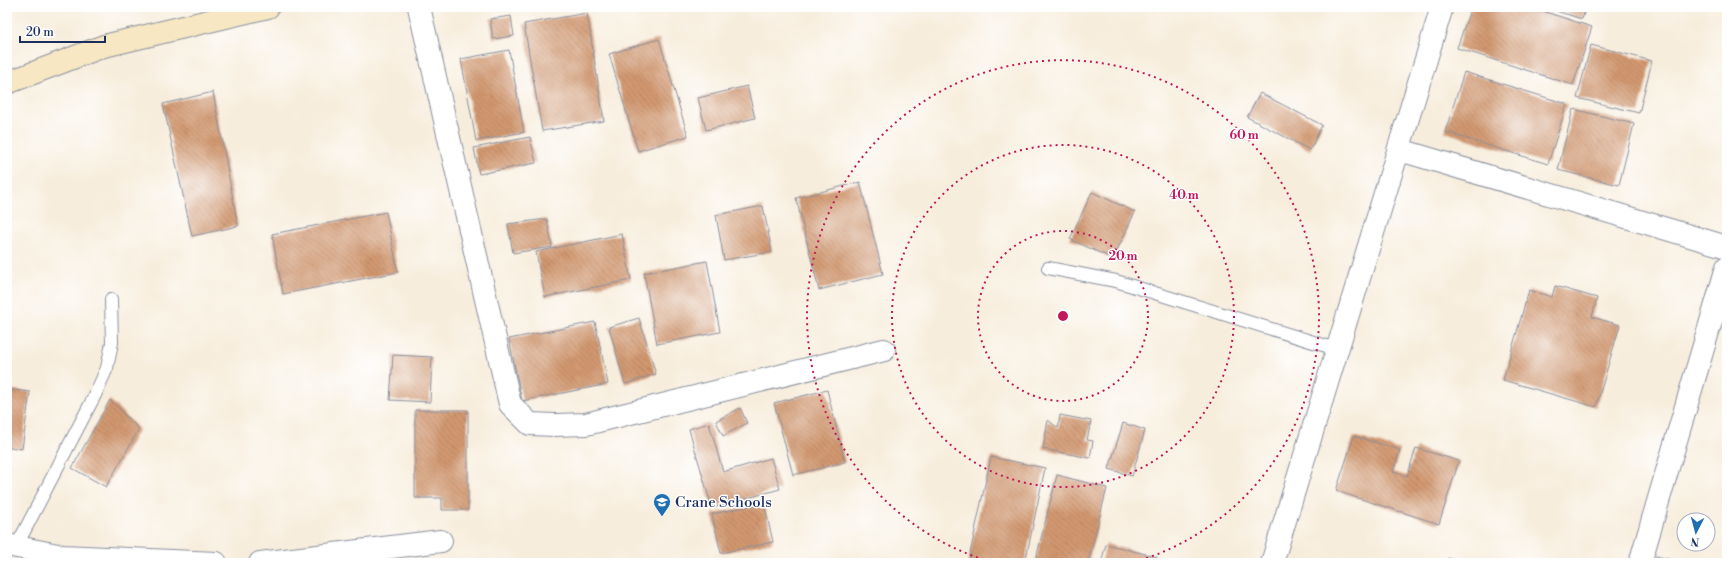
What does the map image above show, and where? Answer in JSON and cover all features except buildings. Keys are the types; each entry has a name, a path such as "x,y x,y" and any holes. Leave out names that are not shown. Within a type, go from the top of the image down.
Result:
{"street":[{"path":"7,83 104,46 268,7"},
{"path":"419,7 510,404 530,424 555,426 586,424 884,350"},
{"path":"1272,563 1336,349 1400,150 1442,7"},
{"path":"1400,150 1727,246"},
{"path":"1640,563 1727,267"},
{"path":"260,563 441,542"},
{"path":"12,546 63,556 216,563"}],"lane":[{"path":"1048,268 1116,280 1336,349"},
{"path":"12,546 95,395 107,368 112,343 111,299"}],"place":[{"name":"Crane Schools","path":"662,517"}]}
